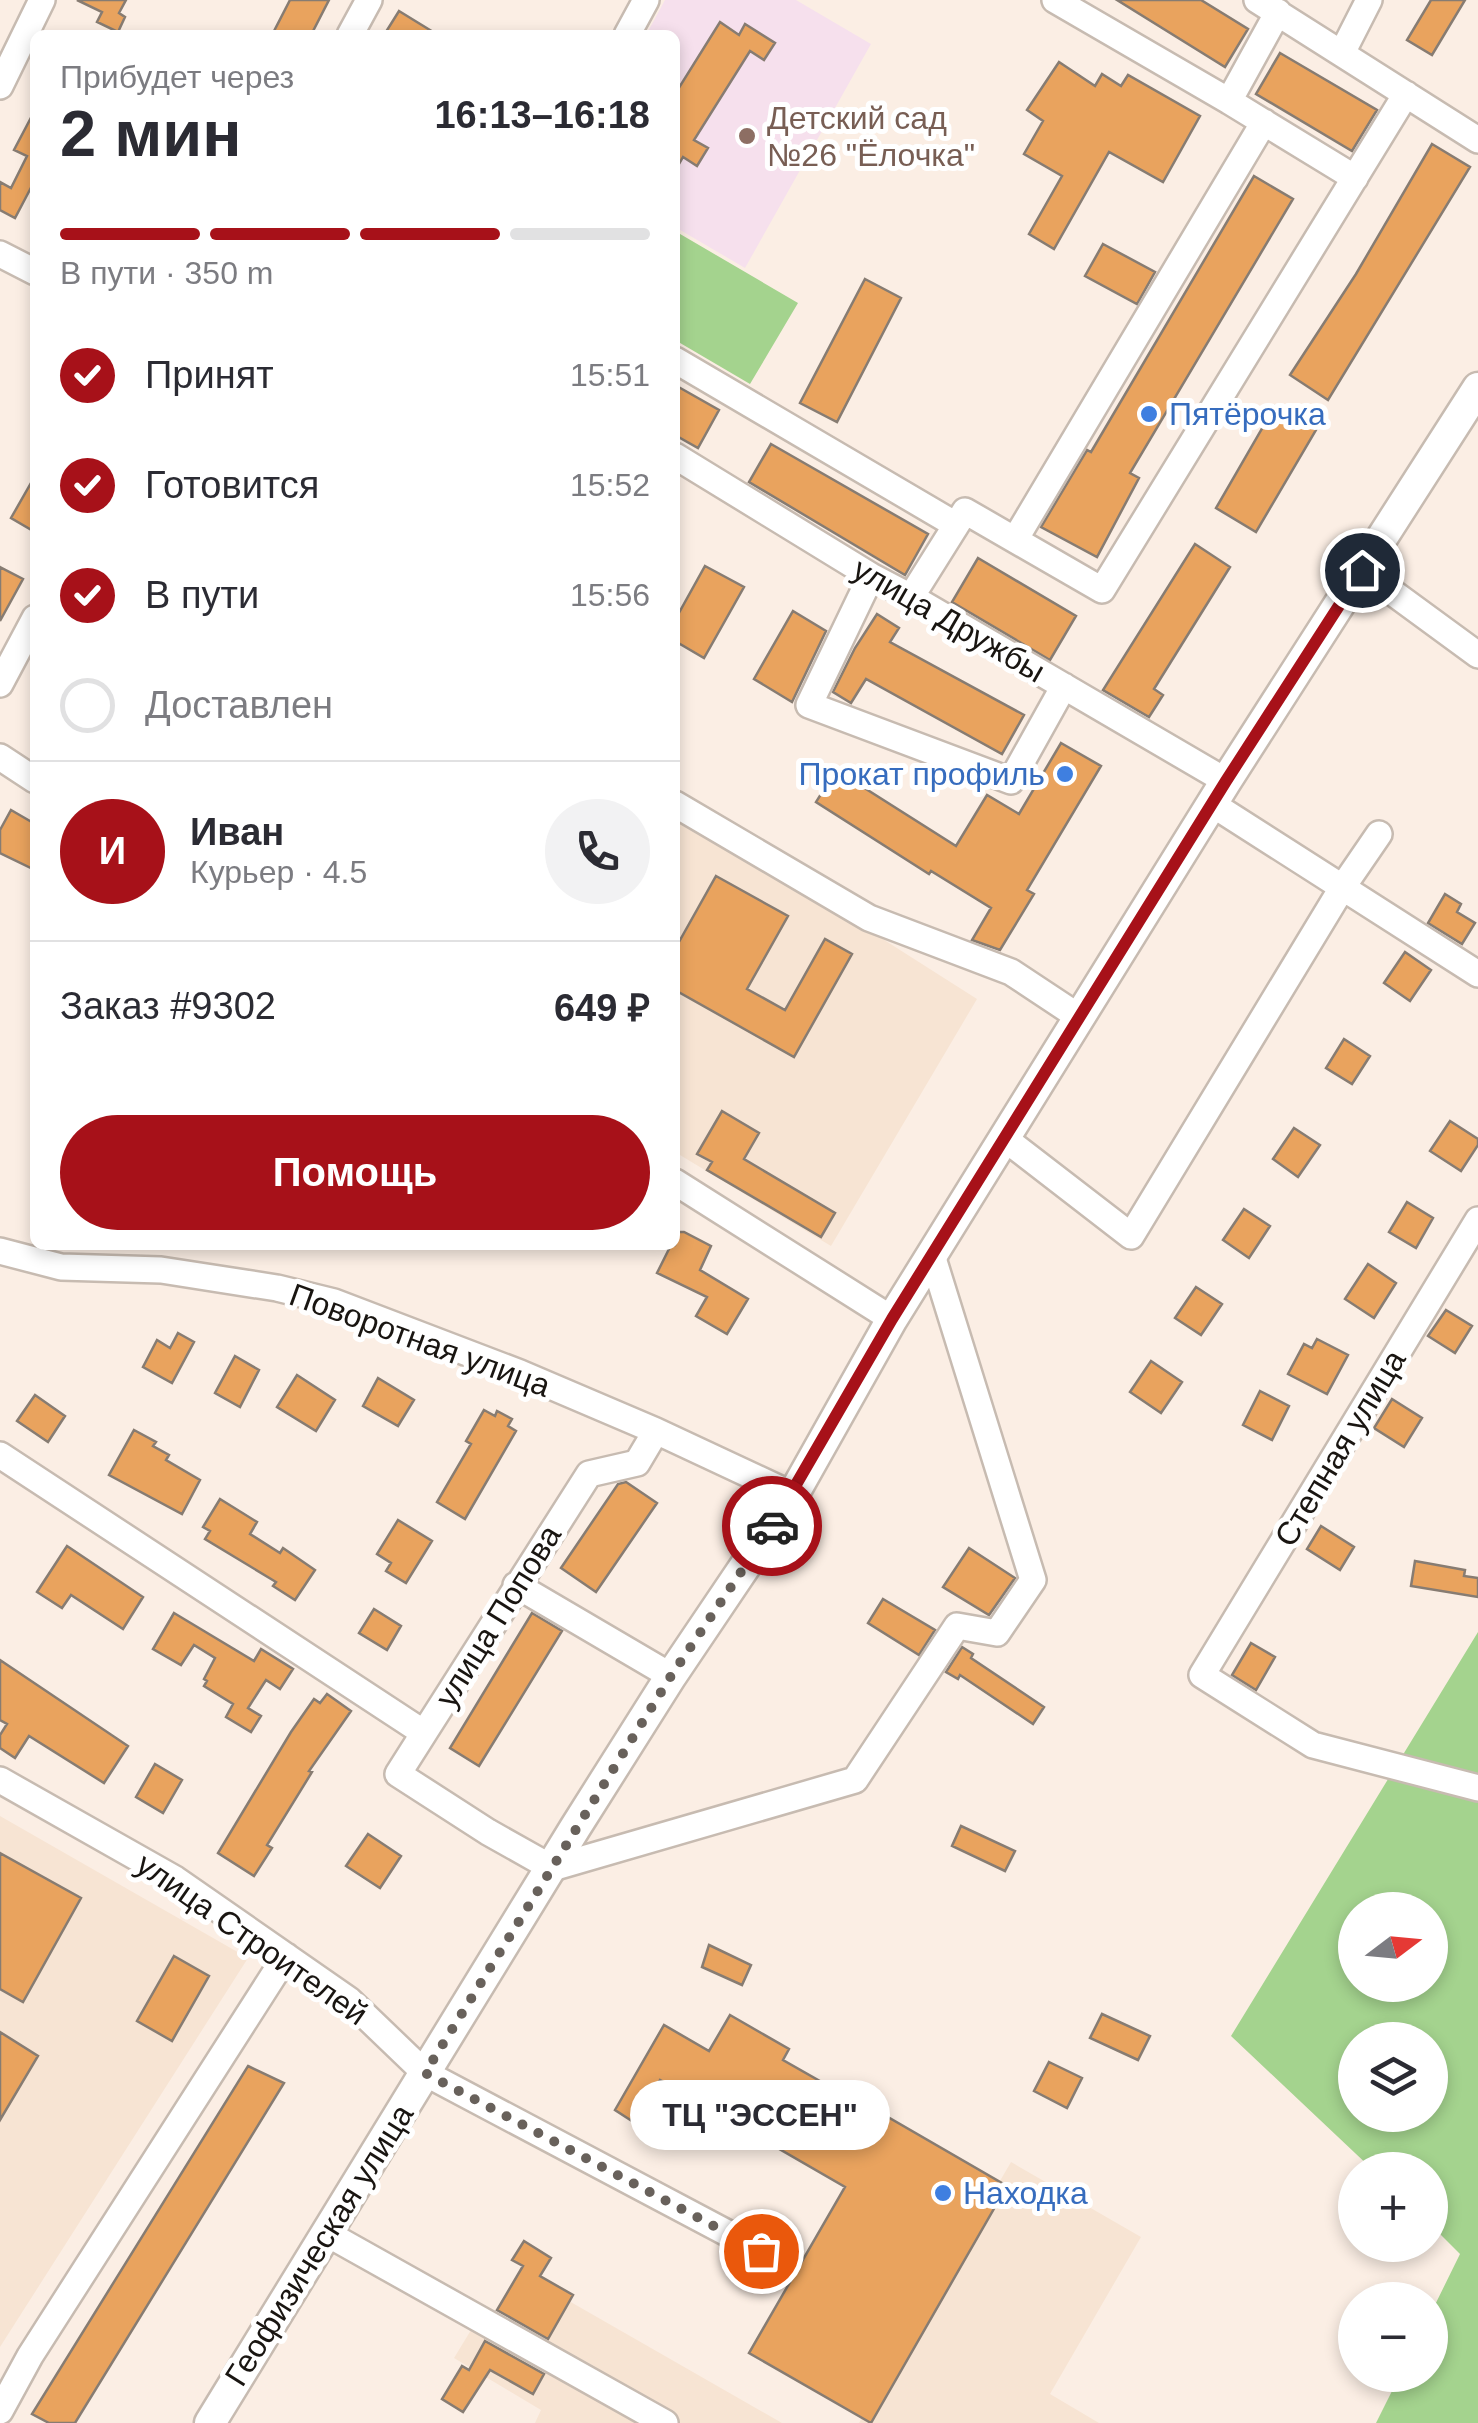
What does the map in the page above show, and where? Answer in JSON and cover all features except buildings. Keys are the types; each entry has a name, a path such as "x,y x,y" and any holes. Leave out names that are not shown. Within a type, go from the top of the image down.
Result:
{"main road":[{"name":"Геофизическая улица","path":"210,2423 671,1676 792,1495 892,1319 1219,792 1478,388"}],"street":[{"path":"0,86 42,0"},
{"path":"353,30 369,0"},
{"path":"630,30 646,0"},
{"path":"1055,0 1355,178"},
{"path":"1342,53 1369,0"},
{"path":"1230,101 1267,6 1478,140"},
{"path":"912,597 965,511 1102,590 1406,94"},
{"path":"1016,538 1264,122"},
{"path":"0,254 30,269"},
{"path":"680,363 956,525"},
{"name":"улица Дружбы","path":"680,459 871,576 1064,686 1219,792 1342,888 1478,974"},
{"path":"1362,570 1478,655"},
{"path":"871,576 809,705 1011,781 1064,686"},
{"path":"0,684 30,627"},
{"path":"0,758 30,777"},
{"path":"680,807 869,918 1011,972 1079,1017"},
{"path":"1004,1138 1131,1236 1342,888 1379,834"},
{"path":"680,1185 892,1319"},
{"name":"Степная улица","path":"1478,1220 1202,1676 1312,1745 1478,1788"},
{"name":"Поворотная улица","path":"0,1251 62,1267 161,1270 277,1288 334,1302 520,1373 656,1431"},
{"path":"424,1734 398,1774 552,1868 854,1780 957,1626 997,1633 1033,1580 932,1255"},
{"path":"656,1431 792,1495"},
{"name":"улица Попова","path":"0,1456 424,1734 589,1474 636,1463 656,1431"},
{"path":"516,1585 671,1676"},
{"name":"улица Строителей","path":"0,1780 176,1879 350,2000 425,2073 761,2251"},
{"path":"0,2411 30,2356 286,1956"},
{"path":"326,2233 653,2420"}],"shaded area":[{"name":"Детский сад №26 \"Ёлочка\"","path":"665,0 796,0 871,44 745,268 680,230 680,30 649,30"},
{"path":"680,810 977,999 831,1246 680,1155"},
{"path":"0,1816 248,1958 0,2347"},
{"path":"1011,2162 1141,2237 1050,2394 1099,2423 859,2423"},
{"path":"555,2293 782,2423 535,2423 541,2410 454,2358 482,2312 532,2338"}],"green space":[{"path":"680,234 798,303 750,384 680,343"},
{"path":"1478,1632 1478,2423 1376,2423 1392,2392 1448,2392 1446,2282 1460,2254 1448,2242 1448,2152 1354,2152 1231,2036"}],"way so far":[{"path":"761,2251 425,2073 671,1676 772,1526"}],"place":[{"name":"Детский сад №26 \"Ёлочка\"","path":"747,136"},
{"name":"Пятёрочка","path":"1149,414"},
{"name":"Прокат профиль","path":"1065,774"},
{"name":"Находка","path":"943,2193"},
{"name":"ТЦ \"ЭССЕН\"","path":"761,2251"}],"route":[{"path":"772,1526 892,1319 1226,781 1362,570"}]}
